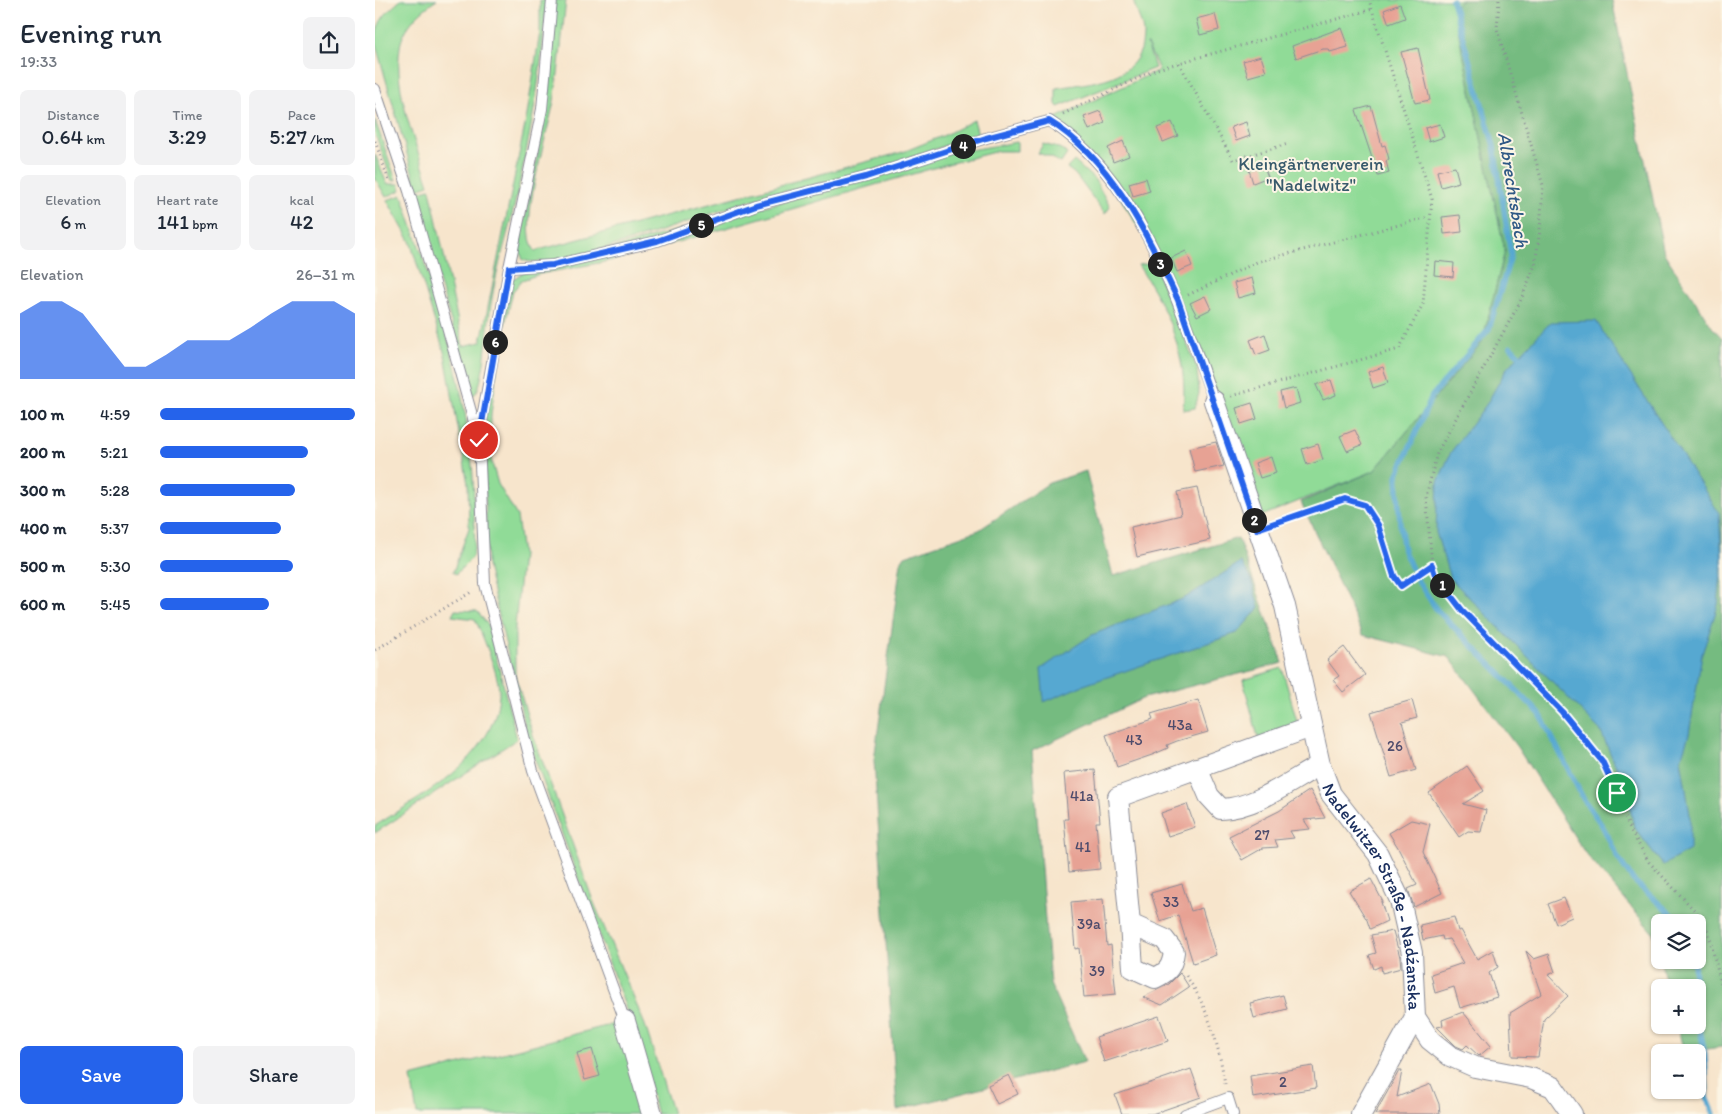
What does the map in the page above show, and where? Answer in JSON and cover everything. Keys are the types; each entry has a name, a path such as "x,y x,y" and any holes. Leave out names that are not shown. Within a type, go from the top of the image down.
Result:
{"street":[{"name":"Nadelwitzer Straße - Nadźanska","path":"1214,401 1285,606 1320,765 1331,794 1378,854 1400,900 1412,953 1415,1017 1430,1040 1450,1056 1475,1067 1531,1078 1553,1088 1573,1114"},
{"path":"1130,924 1164,939 1174,952 1173,965 1165,973 1155,978 1133,968 1118,797 1311,727"},
{"name":"Nadelwitzer Straße - Nadźanska","path":"1197,768 1209,796 1221,809 1235,808 1251,802 1320,765"},
{"path":"1361,1114 1415,1017"},
{"path":"625,1021 652,1114"}],"lane":[{"path":"551,0 543,110 509,268 479,440 485,584 533,771 625,1021"},
{"path":"375,89 409,191 479,440"},
{"path":"509,268 553,265 657,241 756,205 866,177 986,138 1049,121 1070,134 1099,163 1137,220 1178,300 1214,401"},
{"path":"1185,1114 1228,1098 1233,1114"}],"path":[{"path":"1214,401 1399,349 1423,304 1432,199 1369,0"},
{"path":"1499,0 1497,29 1543,185 1535,265 1520,302 1437,453 1426,497 1432,565 1435,575 1462,610 1562,712 1602,761 1631,831 1649,862 1697,913 1708,931 1722,988"},
{"path":"1049,121 1157,69 1373,9"},
{"path":"1179,63 1233,160 1288,144"},
{"path":"375,141 390,184"},
{"path":"1178,300 1257,262 1429,217"},
{"path":"1257,529 1345,499 1365,505 1378,525 1394,576 1401,586 1432,565"},
{"path":"375,650 485,584"},
{"path":"1173,965 1183,971 1197,993 1219,1046 1228,1098"}],"green space":[{"path":"401,0 437,0 425,9 409,26 400,47 399,64 403,99 412,135 429,185 417,189 376,45 377,31 382,19"},
{"path":"540,0 546,0 535,104 520,181 493,291 480,383 473,396 425,233 418,192 430,189 463,346 481,342 527,115 540,32"},
{"path":"555,0 566,0 555,95 536,176 529,221 530,238 535,251 903,152 945,135 974,120 978,134 870,171 749,201 633,240 597,250 540,262 523,260 519,249 549,93"},
{"name":"Kleingärtnerverein \"Nadelwitz\"","path":"1133,0 1463,0 1453,6 1505,251 1482,342 1374,471 1254,519 1163,268 1099,163 1049,121 1159,70 1147,44 1155,68 1058,107 1056,104 1056,88 1111,77 1133,63 1140,52 1143,33"},
{"path":"1463,0 1612,0 1664,253 1712,327 1722,338 1722,1047 1706,1049 1706,1044 1682,1044 1679,1034 1706,1034 1706,979 1665,979 1662,969 1706,969 1706,914 1651,914 1651,931 1585,853 1517,747 1449,657 1363,635 1301,502 1374,471 1482,342 1505,251 1453,6"},
{"path":"375,120 396,180 392,181 375,133"},
{"path":"1017,142 1017,151 998,151 944,165 619,259 540,274 522,280 513,291 501,341 491,414 490,456 498,484 517,516 522,555 515,626 515,675 533,735 592,898 645,1025 673,1114 657,1114 634,1031 529,743 487,566 484,426 510,281 524,272 763,207 962,149 964,151"},
{"path":"1043,144 1062,149 1067,154 1061,163 1038,153"},
{"path":"375,154 387,184 399,184 401,190 386,197 375,178"},
{"path":"1074,161 1095,180 1110,207 1105,214 1075,174 1067,168"},
{"path":"402,195 440,311 461,391 468,431 473,471 475,533 472,557 456,574 453,572 469,528 468,484 445,355 410,241 387,200"},
{"path":"1147,264 1155,267 1197,368 1199,393 1195,408 1183,410 1183,371 1179,352 1167,316 1138,265"},
{"path":"1086,471 1113,576 1238,538 1283,663 1144,698 1032,751 1050,984 1085,1062 897,1110 874,760 901,562 905,556 979,530 1049,483"},
{"path":"455,610 477,611 488,625 517,739 375,833 375,826 434,788 470,757 484,738 494,718 499,688 490,657 475,619 452,616"},
{"path":"1282,668 1299,728 1259,741 1243,680"},
{"path":"625,1021 652,1114 417,1114 411,1077"}],"water":[{"path":"1596,321 1719,513 1722,563 1718,605 1702,654 1689,734 1681,759 1690,815 1690,850 1663,865 1634,827 1626,789 1600,730 1450,578 1436,532 1438,482 1451,452 1486,405 1507,368 1551,322"},
{"path":"1241,562 1251,578 1259,608 1237,633 1081,686 1044,702 1041,669 1092,635 1185,598"}],"building":[{"path":"1400,4 1405,18 1389,24 1384,10"},
{"path":"1215,14 1219,30 1200,35 1196,19"},
{"path":"1341,28 1348,47 1330,52 1329,49 1323,49 1296,58 1292,46"},
{"path":"1418,48 1430,100 1415,103 1401,52"},
{"path":"1261,56 1266,72 1248,77 1243,61"},
{"path":"1371,106 1382,146 1385,145 1389,159 1386,161 1389,173 1378,176 1356,110"},
{"path":"1100,111 1105,123 1089,130 1084,117"},
{"path":"1172,122 1178,136 1163,142 1157,128"},
{"path":"1246,122 1250,136 1236,141 1231,127"},
{"path":"1440,124 1444,137 1429,142 1425,128"},
{"path":"1123,141 1129,156 1113,162 1108,148"},
{"path":"1263,164 1268,177 1253,183 1249,170"},
{"path":"1455,167 1459,182 1441,187 1437,171"},
{"path":"1146,178 1150,191 1133,196 1129,183"},
{"path":"1460,215 1462,232 1444,234 1442,217"},
{"path":"1186,251 1192,266 1177,272 1171,258"},
{"path":"1435,261 1454,263 1453,277 1434,275"},
{"path":"1252,278 1256,293 1238,298 1234,283"},
{"path":"1205,296 1211,309 1197,316 1190,303"},
{"path":"1265,334 1270,350 1256,355 1250,340"},
{"path":"1383,367 1388,383 1373,388 1368,372"},
{"path":"1331,380 1336,395 1323,400 1316,385"},
{"path":"1296,388 1300,403 1284,408 1280,392"},
{"path":"1252,403 1257,419 1241,424 1236,408"},
{"path":"1355,430 1362,445 1347,451 1340,436"},
{"path":"1216,442 1224,466 1195,472 1189,448"},
{"path":"1318,444 1323,460 1307,465 1302,449"},
{"path":"1271,457 1276,473 1260,478 1255,463"},
{"path":"1197,488 1210,540 1137,557 1131,527 1181,515 1177,492"},
{"path":"1344,647 1365,675 1343,692 1333,680 1339,676 1327,660"},
{"path":"1198,700 1208,732 1177,741 1167,745 1168,748 1152,755 1117,767 1106,735 1153,719 1151,714"},
{"path":"1412,700 1417,718 1402,722 1416,770 1391,777 1371,712"},
{"path":"1467,766 1484,791 1463,804 1486,810 1481,832 1468,831 1459,837 1429,793"},
{"path":"1095,770 1100,822 1096,822 1100,869 1069,872 1064,819 1068,819 1064,773"},
{"path":"1310,790 1325,818 1304,820 1310,829 1290,831 1294,838 1275,840 1278,847 1263,848 1242,860 1229,836 1279,811"},
{"path":"1187,804 1195,827 1168,836 1161,813"},
{"path":"1411,820 1430,824 1423,852 1442,893 1414,907 1408,889 1417,885 1389,833"},
{"path":"1371,879 1383,902 1381,902 1387,921 1370,929 1367,920 1349,891"},
{"path":"1182,884 1191,911 1202,908 1216,955 1193,963 1178,915 1160,921 1151,893"},
{"path":"1564,898 1572,917 1556,924 1548,904"},
{"path":"1103,899 1107,946 1111,945 1116,994 1084,997 1079,948 1075,949 1071,902"},
{"path":"1454,917 1458,931 1461,930 1477,959 1493,950 1498,967 1489,973 1497,997 1460,1008 1454,987 1435,993 1431,974 1463,963 1449,939 1443,940 1442,936 1423,940 1420,925"},
{"path":"1393,931 1401,968 1382,973 1381,966 1374,969 1369,955 1376,953 1371,935"},
{"path":"1526,951 1534,959 1549,954 1555,972 1548,975 1568,996 1544,1019 1538,1057 1512,1056 1510,1013 1541,994"},
{"path":"1180,973 1189,987 1162,1005 1143,997 1169,984"},
{"path":"1283,995 1287,1009 1254,1018 1250,1003"},
{"path":"1463,1012 1491,1046 1479,1056 1467,1045 1463,1049 1456,1046 1437,1027 1443,1026 1442,1020"},
{"path":"1159,1016 1168,1041 1104,1062 1096,1037"},
{"path":"592,1049 600,1076 585,1080 577,1053"},
{"path":"1313,1066 1316,1088 1253,1098 1250,1076"},
{"path":"1191,1069 1201,1097 1152,1114 1122,1114 1115,1095"},
{"path":"1399,1071 1402,1071 1397,1097 1431,1084 1439,1104 1440,1114 1375,1114"},
{"path":"1009,1075 1018,1094 997,1104 988,1085"}],"waterway":[{"name":"Albrechtsbach","path":"1452,0 1494,146 1511,255 1489,329 1432,396 1397,476 1404,551 1417,580 1437,610 1540,714 1584,800 1603,827 1618,858 1633,880 1671,914"},
{"path":"1511,347 1519,355"},
{"name":"Albrechtsbach","path":"1694,969 1695,979"},
{"name":"Albrechtsbach","path":"1701,1034 1705,1054 1707,1097 1714,1114"}],"route":[{"path":"479,440 509,268 553,265 657,241 756,205 866,177 986,138 1049,121 1070,134 1099,163 1137,220 1163,268 1178,300 1257,529 1345,499 1365,505 1378,525 1394,576 1401,586 1432,565 1435,575 1462,610 1562,712 1602,761 1617,793"}]}
